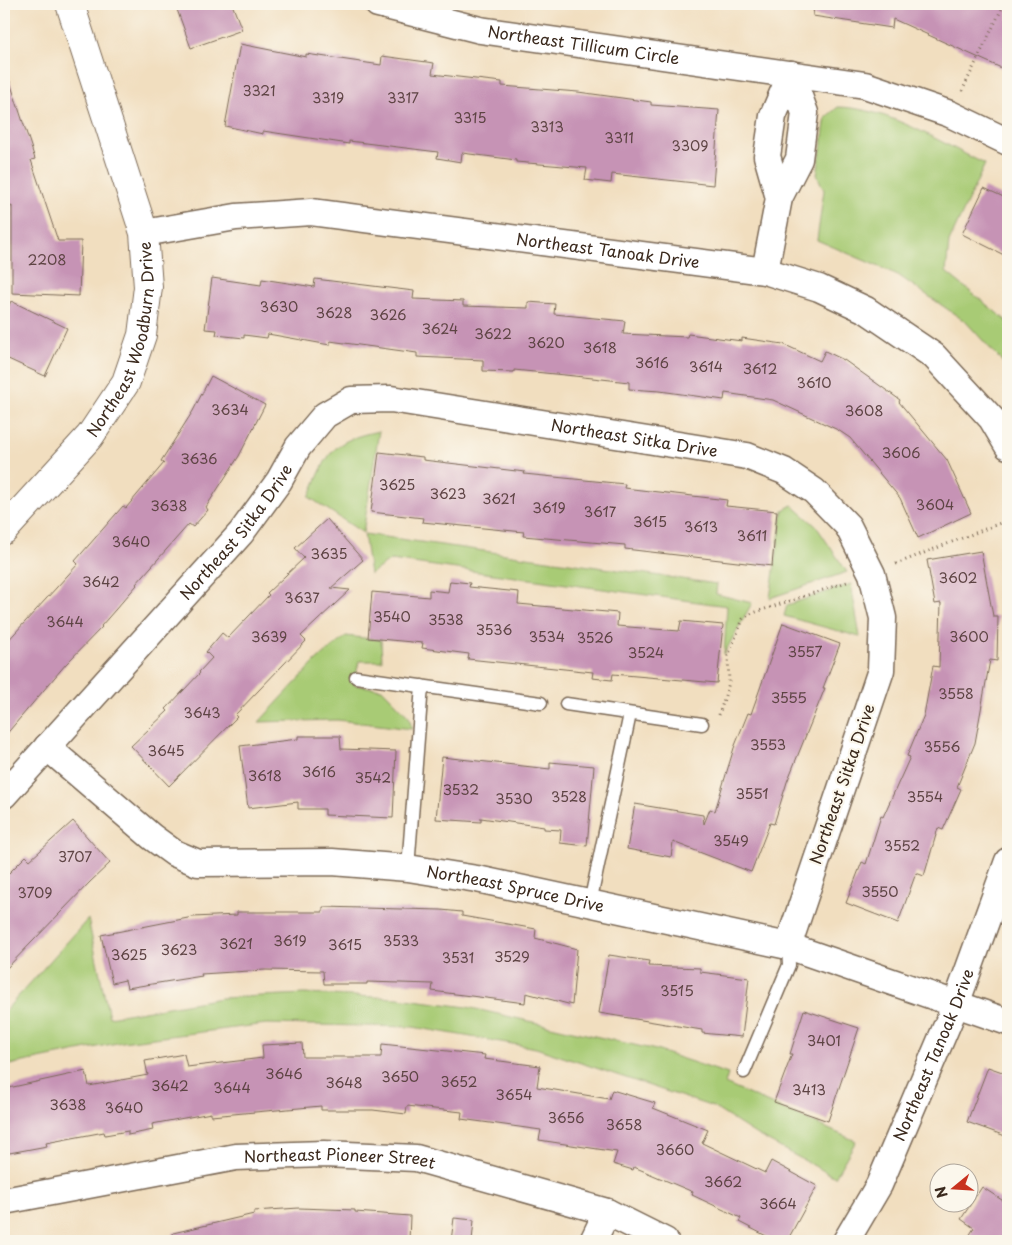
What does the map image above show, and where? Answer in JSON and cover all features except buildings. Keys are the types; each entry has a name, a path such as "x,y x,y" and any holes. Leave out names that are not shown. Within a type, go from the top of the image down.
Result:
{"street":[{"name":"Northeast Woodburn Drive","path":"4,530 90,436 126,382 142,335 148,287 144,233 70,4"},
{"name":"Northeast Tillicum Circle","path":"378,4 480,30 865,85 950,114 1008,142"},
{"path":"765,271 779,198 767,156 773,116 791,74"},
{"name":"Northeast Tanoak Drive","path":"144,233 236,217 312,212 765,271 819,288 866,310 934,356 992,419 1008,446"},
{"name":"Northeast Sitka Drive","path":"4,795 241,533 279,481 298,447 325,415 350,400 391,399 747,456 784,471 814,491 848,526 872,574 882,618 881,670 788,946"},
{"name":"Northeast Spruce Drive","path":"47,747 152,838 174,853 198,862 332,862 408,868 477,879 788,946 1008,1022"},
{"name":"Northeast Tanoak Drive","path":"846,1241 879,1185 956,1004 1008,861"},
{"name":"Northeast Pioneer Street","path":"4,1201 236,1157 324,1154 416,1158 607,1212 665,1241"},
{"path":"593,1241 607,1212"}],"lane":[{"path":"356,677 541,703"},
{"path":"408,868 422,686"},
{"path":"566,704 702,724"},
{"path":"590,903 630,714"},
{"name":"Northeast Sitka Drive","path":"744,1072 789,966 788,946"}],"path":[{"path":"950,114 1004,4"},
{"path":"895,564 1008,520"},
{"path":"702,724 716,724 729,683 728,656 744,619 750,614 850,580"}],"green space":[{"path":"838,107 876,113 895,120 985,164 949,242 946,272 1008,322 1008,368 966,322 898,275 817,240 824,190 817,175 826,117"},
{"path":"379,431 363,533 309,497 326,460 332,452 350,439"},
{"path":"792,505 816,526 847,572 770,598 783,510"},
{"path":"364,534 717,584 716,594 752,603 724,654 727,606 391,560 370,574"},
{"path":"851,584 860,637 784,616 787,605"},
{"path":"346,636 381,640 382,661 359,661 354,685 382,689 409,717 412,729 337,720 259,722 316,661"},
{"path":"88,919 109,1017 221,998 304,994 398,998 467,1007 656,1050 728,1074 725,1084 856,1141 835,1177 757,1135 713,1107 536,1048 413,1027 266,1024 122,1042 4,1066 4,1012"}]}
